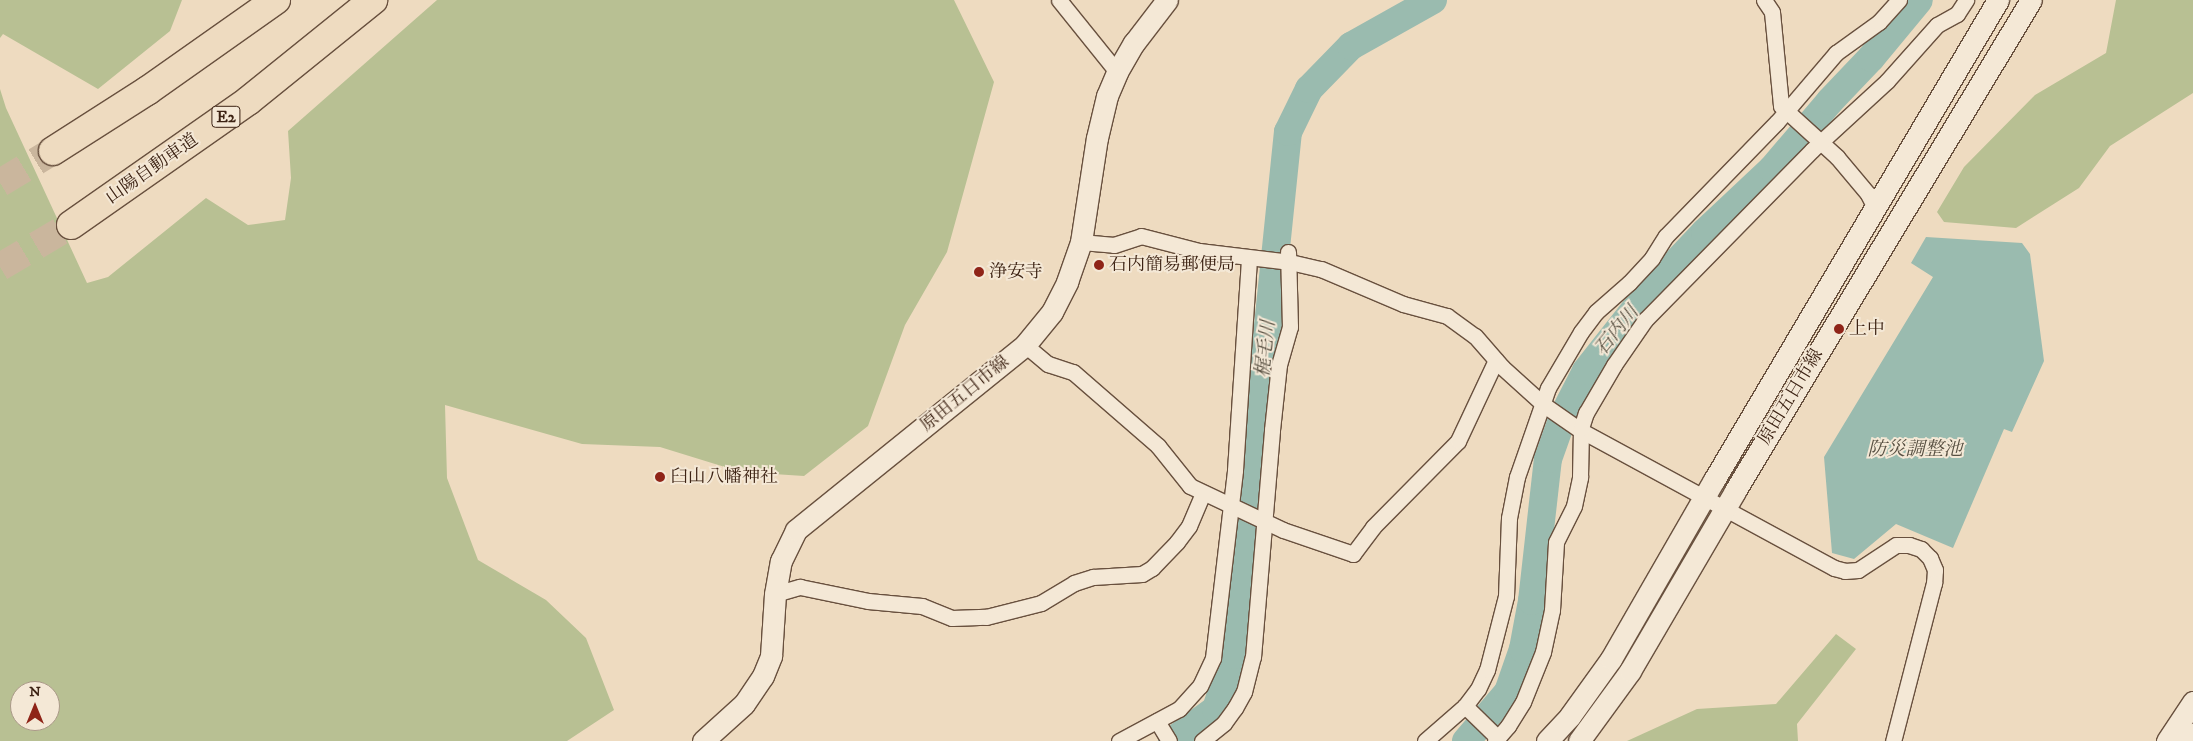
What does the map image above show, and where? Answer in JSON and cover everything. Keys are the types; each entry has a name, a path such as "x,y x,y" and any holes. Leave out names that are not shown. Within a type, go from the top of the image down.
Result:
{"highway":[{"path":"53,151 147,91 276,0"},
{"name":"山陽自動車道","path":"71,225 248,101 373,0"}],"main road":[{"name":"原田五日市線","path":"703,741 744,704 762,676 771,656 775,594 782,561 796,530 1024,345 1052,312 1067,282 1081,242 1097,138 1107,96 1117,72 1134,43 1167,0"},
{"name":"原田五日市線","path":"1547,741 1570,716 1611,659 1998,0"},
{"name":"原田五日市線","path":"1579,741 1630,671 1725,509 2031,0"},
{"path":"2166,741 2193,702"},
{"path":"2188,741 2193,734"}],"street":[{"path":"1059,0 1117,72"},
{"path":"1764,0 1772,12 1781,106 1819,140 1856,179 1875,208"},
{"path":"1425,741 1466,706 1481,682 1494,649 1506,596 1509,518 1517,477 1550,384 1592,317 1632,280 1654,255 1666,236 1788,112 1839,51 1879,22 1899,0"},
{"path":"1466,706 1496,738 1522,702 1549,631 1556,542 1575,502 1580,477 1578,429 1605,378 1645,320 1819,140 1887,81 1937,26 1957,14 1966,0"},
{"path":"1081,242 1114,245 1141,236 1199,251 1251,259 1287,258 1322,269 1403,304 1447,316 1475,336 1496,360 1543,404 1578,429 1834,568 1846,571 1858,570 1896,545 1915,547 1930,558 1935,570 1934,583 1893,741"},
{"path":"1202,741 1224,723 1235,708 1250,675 1261,584 1262,518 1279,365 1290,327 1287,258"},
{"path":"1120,741 1158,722 1178,709 1190,698 1208,673 1214,658 1233,504 1251,259"},
{"path":"1024,345 1048,364 1073,372 1158,446 1190,486 1233,504 1283,530 1353,554 1373,527 1458,441 1496,360"},
{"path":"775,594 800,587 868,600 922,606 952,618 986,617 1041,602 1074,583 1093,577 1142,574 1152,568 1181,537 1189,526 1203,493"},
{"path":"1158,722 1168,741"}],"green space":[{"path":"0,0 182,0 170,31 98,89 3,34 0,38"},
{"path":"437,0 954,0 994,82 947,252 905,325 868,426 804,476 741,472 660,447 582,444 445,405 447,478 478,560 546,600 586,638 614,710 567,741 0,741 0,89 6,108 87,283 108,277 206,198 248,225 285,220 291,178 288,131"},
{"path":"2116,0 2193,0 2193,93 2110,146 2079,188 2016,228 1944,222 1937,212 1964,167 2035,95 2106,53"},
{"path":"1836,634 1856,649 1797,724 1798,741 1627,741 1697,709 1776,704"}],"water":[{"name":"防災調整池","path":"1926,237 2022,243 2030,254 2044,361 2012,432 2004,429 1953,548 1896,524 1854,559 1832,553 1824,457 1933,277 1911,263"}],"waterway":[{"name":"梶毛川","path":"1172,741 1216,709 1234,655 1288,132 1309,89 1351,46 1433,0"},
{"name":"石内川","path":"1466,741 1508,692 1523,649 1532,601 1548,459 1564,414 1586,371 1650,290 1705,232 1772,169 1830,101 1871,58 1919,0"}],"tunnel":[{"path":"0,183 53,151"},
{"path":"0,267 71,225"}],"place":[{"name":"石内簡易郵便局","path":"1099,265"},
{"name":"浄安寺","path":"979,272"},
{"name":"上中","path":"1839,329"},
{"name":"臼山八幡神社","path":"660,477"}]}
